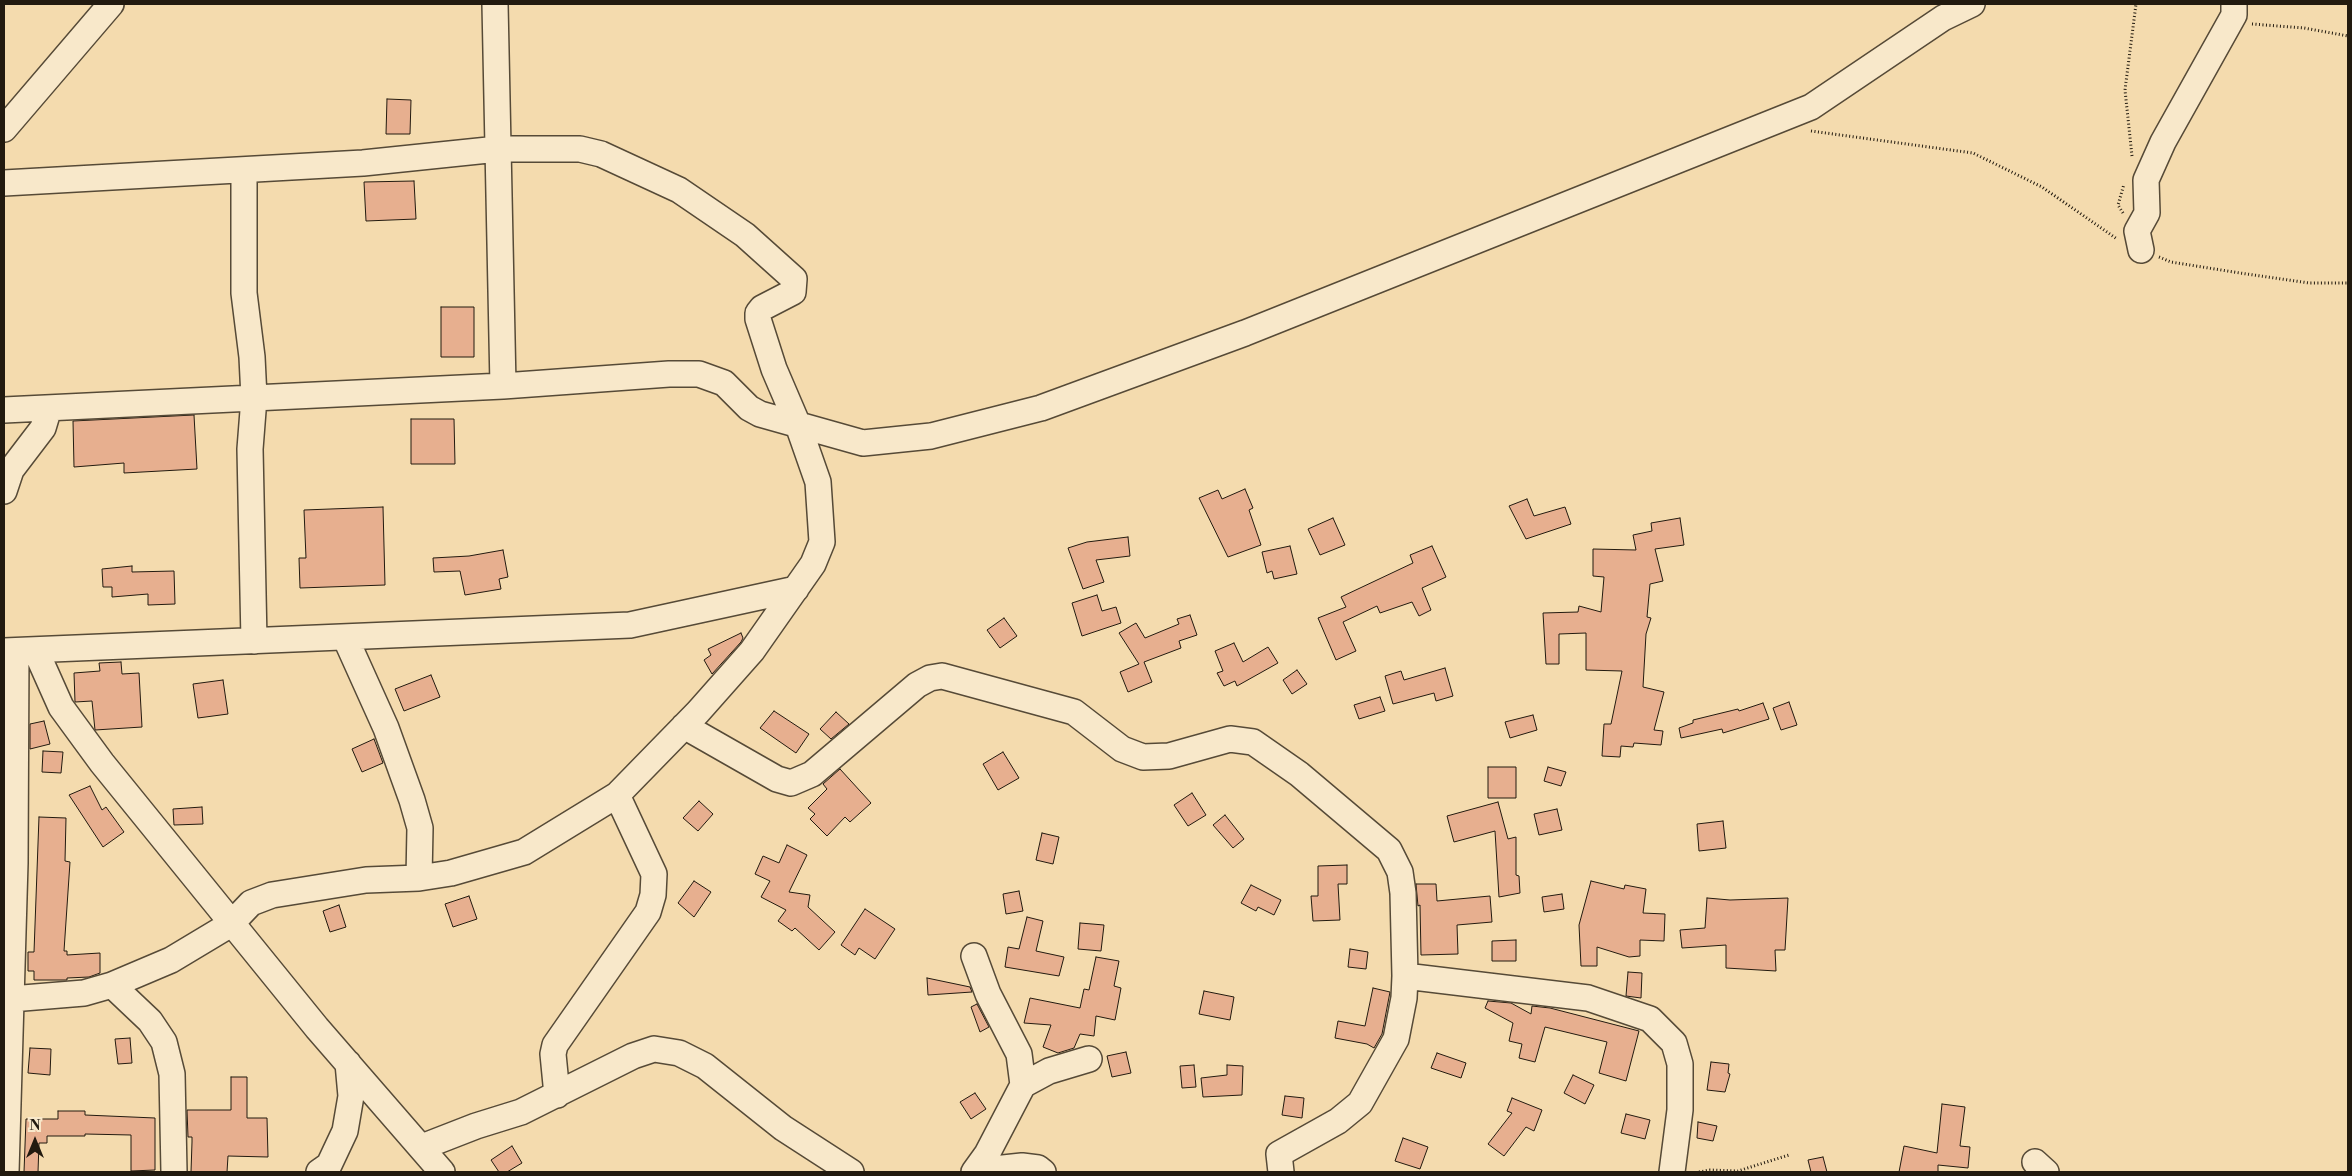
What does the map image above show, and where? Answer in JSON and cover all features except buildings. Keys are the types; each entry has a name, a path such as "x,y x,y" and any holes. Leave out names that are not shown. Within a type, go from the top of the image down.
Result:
{"street":[{"path":"4,129 111,4"},
{"path":"495,4 503,386"},
{"path":"4,410 503,386 669,374 699,374 724,383 749,408 760,414 798,425 862,442 931,436 1041,408 1245,333 1811,107 1943,18 1972,4"},
{"path":"2139,240 2147,213 2146,180 2163,142 2234,9"},
{"path":"4,182 363,164 498,149 580,149 601,154 687,195 745,235 794,279 793,292 762,308 758,313 758,319 774,369 798,425 818,482 822,542 813,564 752,651 684,726 617,794 524,852 451,874 419,878 366,880 272,896 251,904 231,924 172,960 112,985 68,995 11,999"},
{"path":"244,171 244,294 252,357 254,398 250,458 254,641"},
{"path":"4,491 11,470 43,428 49,408"},
{"path":"18,651 630,625 796,589"},
{"path":"345,637 386,728 412,800 420,828 419,878"},
{"path":"18,651 102,763 231,924 442,1172"},
{"path":"6,1172 15,863 18,651"},
{"path":"684,726 777,779 791,783 812,774 917,685 930,678 942,676 1074,712 1122,749 1143,757 1169,756 1230,739 1253,742 1299,774 1389,850 1400,872 1403,893 1405,976 1404,998 1396,1039 1360,1103 1338,1121 1279,1154 1281,1172"},
{"path":"557,1095 553,1054 556,1045 648,912 653,895 654,874 617,794"},
{"path":"974,956 988,994 1019,1054 1023,1084 987,1154 975,1171"},
{"path":"1405,976 1588,998 1650,1019 1674,1043 1680,1064 1680,1110 1672,1172"},
{"path":"112,985 150,1021 164,1042 172,1074 174,1172"},
{"path":"422,1148 476,1126 521,1112 633,1056 654,1049 679,1053 705,1066 783,1128 851,1172"},
{"path":"1023,1084 1049,1071 1089,1059"},
{"path":"319,1172 328,1165 345,1131 351,1096 348,1063"},
{"path":"975,1171 1022,1166 1038,1168 1043,1172"}],"path":[{"path":"2130,163 2132,155 2125,90 2136,4"},
{"path":"2234,9 2250,24 2304,28 2348,36"},
{"path":"1806,131 1973,153 2042,187 2114,238 2139,240"},
{"path":"2125,180 2118,205 2139,240 2171,262 2309,282 2348,283"},
{"path":"1699,1172 1710,1170 1738,1171 1789,1155"}]}
